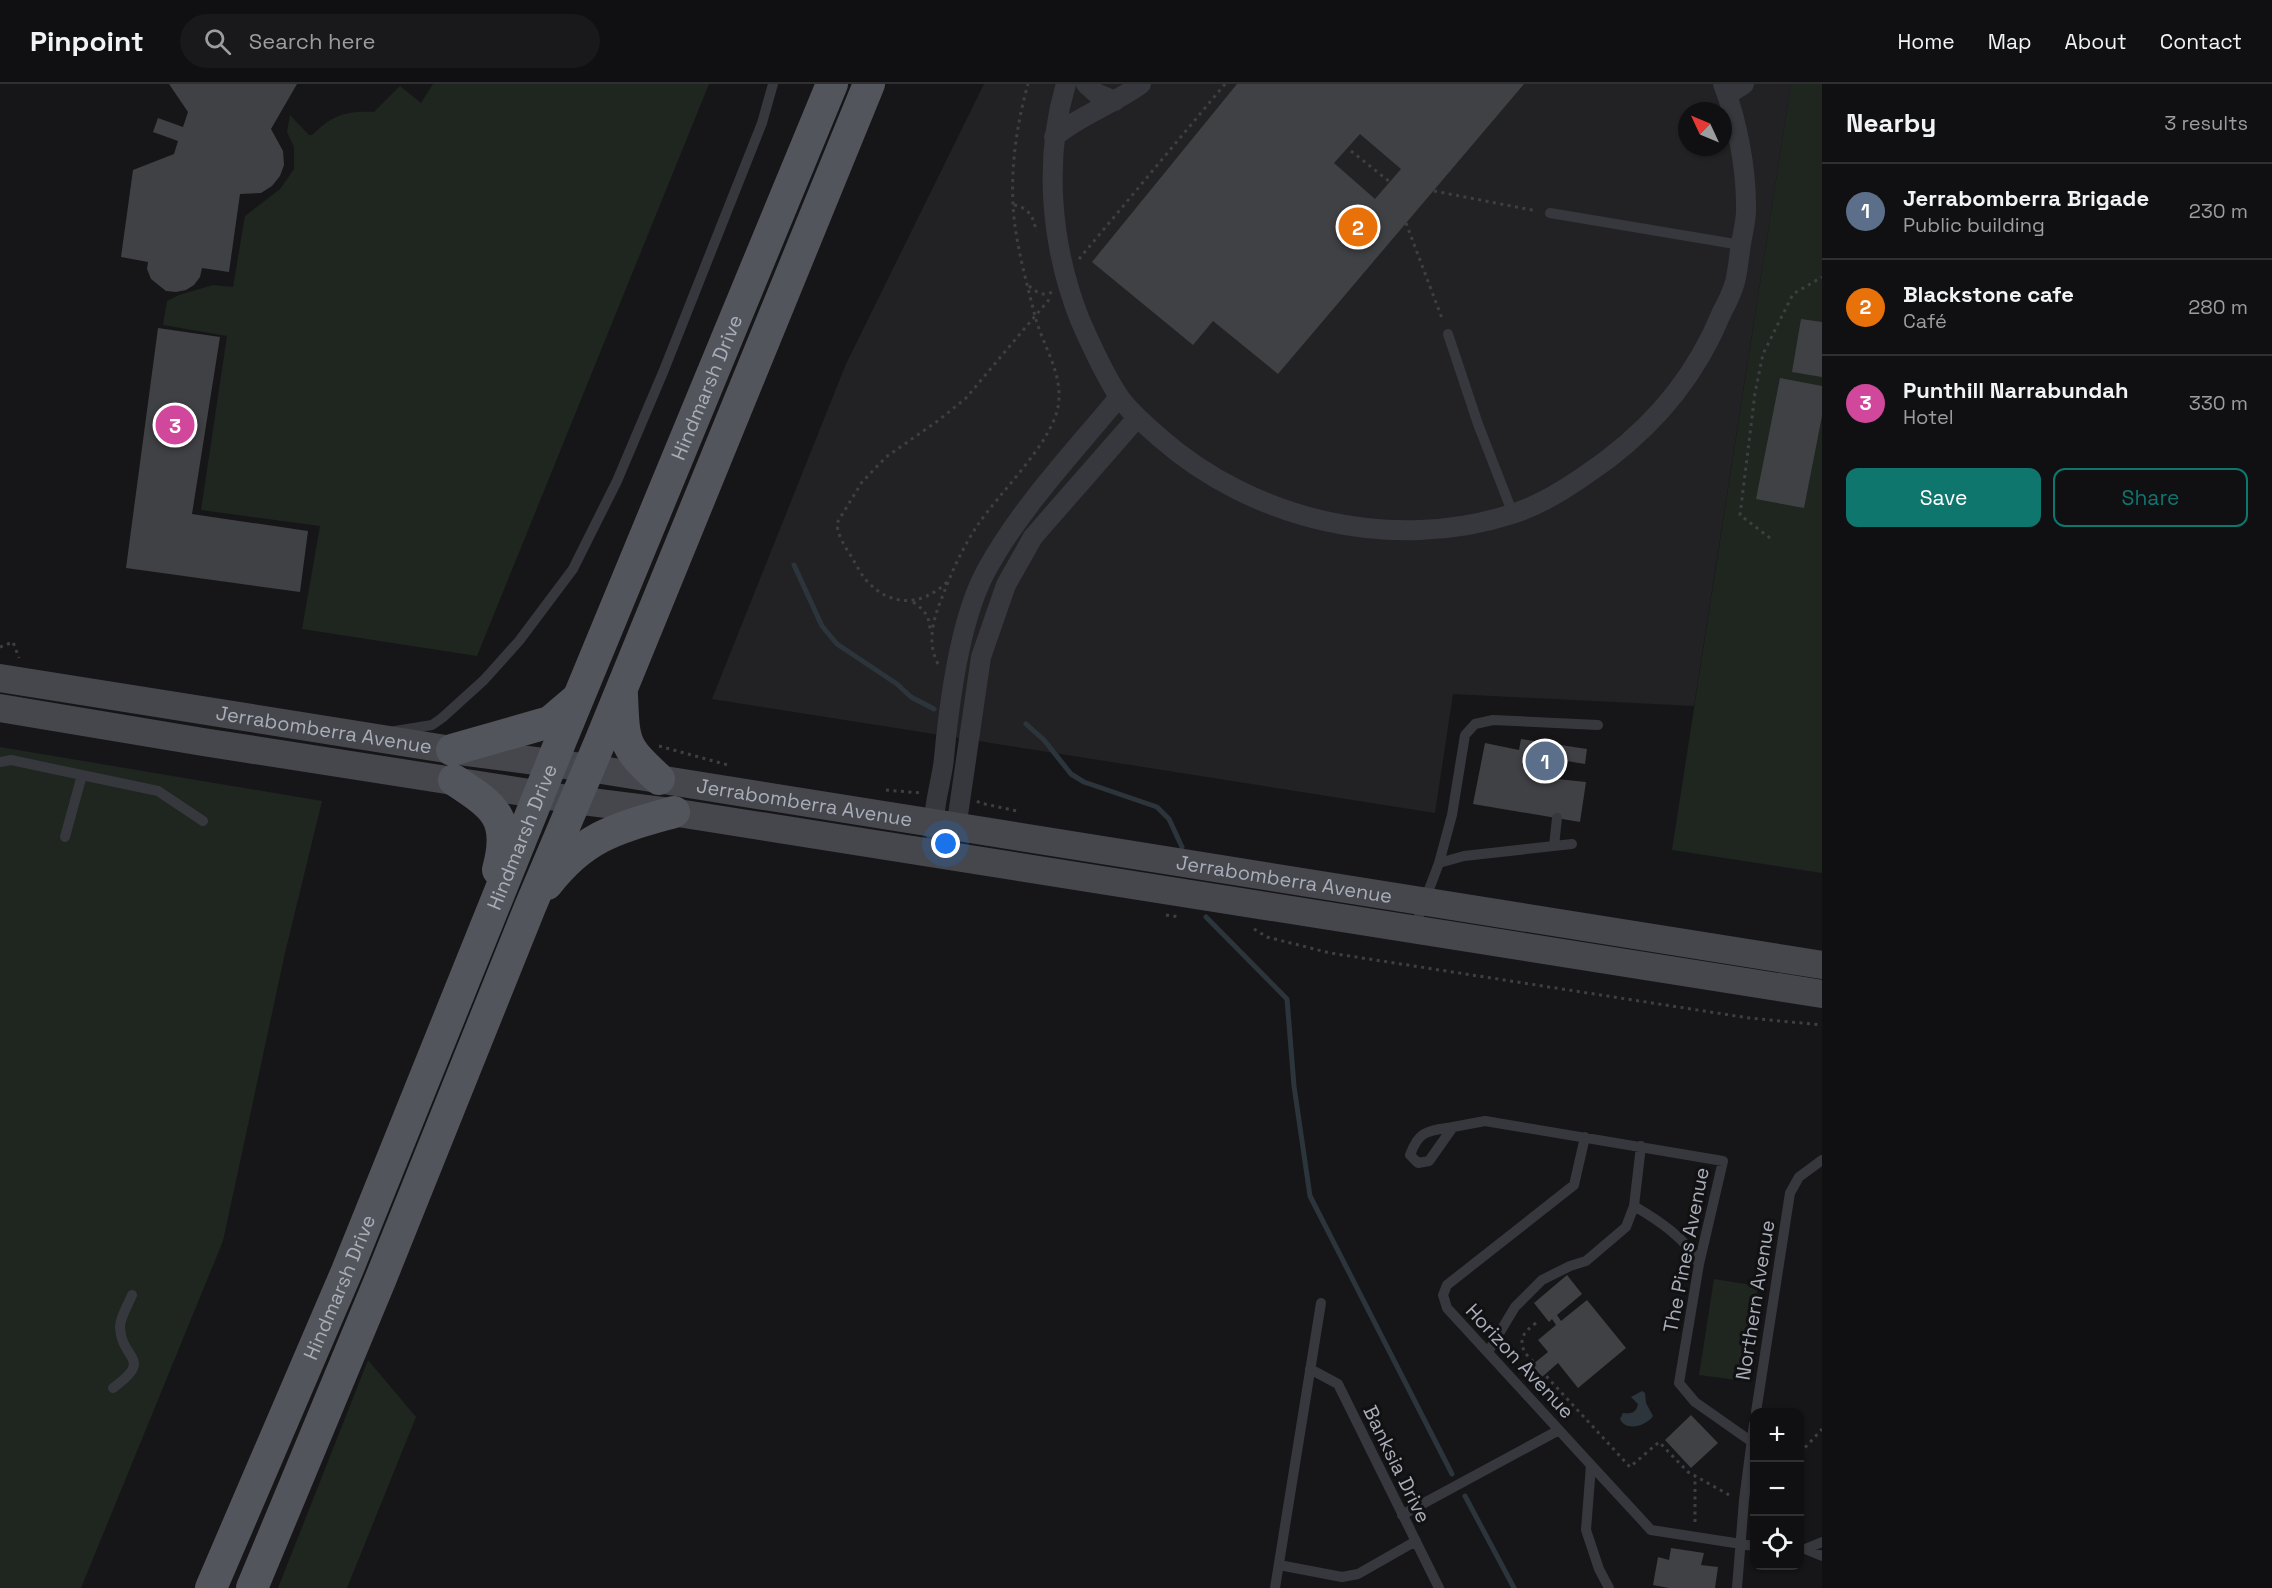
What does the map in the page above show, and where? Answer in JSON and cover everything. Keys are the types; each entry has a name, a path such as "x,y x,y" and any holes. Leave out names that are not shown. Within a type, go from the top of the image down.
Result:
{"main road":[{"name":"Hindmarsh Drive","path":"211,1588 347,1271 552,763 832,84"},
{"name":"Hindmarsh Drive","path":"252,1588 869,84"},
{"path":"622,688 625,740 640,762 659,779"},
{"path":"468,972 504,839 500,823 489,806 453,765 550,722 579,697"},
{"path":"530,907 567,861 595,839 618,828 674,812"}],"street":[{"path":"1066,84 1054,137 1053,175 1055,210 1065,278 1087,335 1119,397 1137,418 1169,446 1217,480 1284,511 1370,528 1417,530 1458,527 1514,514 1586,476 1625,446 1662,411 1691,372 1715,331 1734,284 1747,208 1744,168 1731,88"},
{"path":"1086,84 1096,93 1115,101"},
{"path":"1054,137 1141,84"},
{"path":"944,825 942,779 958,656 984,573 1017,520 1119,397"},
{"path":"941,855 944,825 981,657 1006,585 1033,537 1137,418"},
{"name":"Jerrabomberra Avenue","path":"26,684 365,736 540,794 674,812 1822,994"},
{"path":"0,707 26,684 63,718"},
{"name":"Jerrabomberra Avenue","path":"0,707 203,742 453,765 552,763 589,768 1822,965"},
{"path":"992,863 996,833"}],"lane":[{"path":"365,736 432,725 442,718 484,680 519,641 573,569 616,481 660,380 762,123 773,84"},
{"path":"1550,213 1741,245"},
{"path":"1448,334 1478,424 1514,514"},
{"path":"1414,930 1439,863 1452,815 1465,735 1475,724 1493,720 1598,725"},
{"path":"0,762 11,760 158,791 203,821"},
{"path":"65,837 82,775"},
{"path":"1554,846 1557,818"},
{"path":"1439,863 1464,856 1572,844"},
{"name":"The Pines Avenue","path":"1453,1127 1485,1120 1723,1161 1699,1264 1679,1383 1695,1402 1750,1441"},
{"name":"Horizon Avenue","path":"1585,1137 1574,1185 1447,1285 1443,1295 1447,1308 1651,1530 1750,1546"},
{"path":"1488,1352 1515,1307 1542,1280 1586,1261 1626,1227 1634,1206 1641,1146"},
{"name":"Northern Avenue","path":"1757,1408 1790,1193 1799,1177 1822,1160"},
{"path":"1634,1206 1655,1218 1693,1252 1699,1264"},
{"path":"113,1388 129,1376 134,1369 120,1326 132,1295"},
{"path":"1275,1588 1321,1303"},
{"name":"Banksia Drive","path":"1310,1370 1338,1384 1439,1588"},
{"path":"1402,1515 1559,1430"},
{"path":"1737,1588 1750,1456"},
{"path":"1591,1465 1586,1530 1599,1569 1609,1588"},
{"path":"1279,1565 1342,1577 1358,1574 1416,1541"},
{"path":"1804,1548 1822,1542"},
{"path":"1804,1550 1822,1556"}],"path":[{"path":"913,602 937,592 948,581 977,526 1050,430 1058,408 1059,388 1054,363 1041,336 1035,316 1017,236 1013,205 1017,134 1020,111 1028,84"},
{"path":"1072,267 1225,84"},
{"path":"1351,151 1390,182"},
{"path":"1434,190 1550,213"},
{"path":"1013,205 1024,207 1030,214 1036,233"},
{"path":"1406,223 1448,334"},
{"path":"1770,538 1740,515 1755,393 1763,354 1793,294 1822,277"},
{"path":"930,636 930,621 926,613 913,602 887,596 865,579 837,529 837,523 870,473 886,457 966,398 1059,288 1048,294 1041,294 1029,286"},
{"path":"0,647 13,642"},
{"path":"654,744 733,766"},
{"path":"879,790 919,793 928,789"},
{"path":"975,792 980,803 1026,813"},
{"path":"1157,914 1178,917 1188,914"},
{"path":"1248,925 1267,937 1330,953 1749,1018 1822,1025"},
{"path":"1536,1323 1524,1331 1521,1338 1525,1353 1630,1467 1659,1442 1688,1472 1735,1498 1744,1500"},
{"path":"1804,1449 1822,1429"},
{"path":"1693,1537 1695,1475"}],"shaded area":[{"path":"433,84 709,84 477,656 302,629 320,526 201,510 227,336 163,325 167,301 213,285 233,287 245,216 280,189 294,169 294,147 287,132 290,115 309,135 312,135 326,123 340,116 355,112 374,112 400,86 421,103"},
{"path":"984,84 1791,84 1694,706 1453,694 1435,813 712,699 846,364"},
{"path":"1791,84 1822,84 1822,873 1672,850"},
{"path":"0,747 322,801 285,953 223,1241 81,1588 0,1588"},
{"path":"1714,1279 1758,1286 1744,1381 1699,1375"},
{"path":"368,1360 416,1417 347,1588 278,1588"},
{"path":"1642,1391 1645,1393 1646,1403 1653,1416 1641,1425 1631,1426 1623,1423 1620,1419 1623,1413 1635,1411 1638,1404 1631,1397"}],"building":[{"path":"169,84 297,84 271,129 283,151 284,165 280,176 272,186 261,193 240,194 229,272 202,268 200,277 194,285 176,292 166,291 151,279 147,269 148,262 121,257 133,170 174,154 178,141 153,132 158,118 183,127 188,112"},
{"path":"1237,84 1524,84 1278,374 1213,321 1193,345 1092,262","holes":["1360,134 1401,169 1375,199 1334,163"]},
{"path":"1801,319 1822,322 1822,377 1792,372"},
{"path":"158,328 220,337 192,514 308,531 300,592 126,568"},
{"path":"1780,378 1822,386 1822,416 1804,508 1756,499"},
{"path":"1521,739 1587,749 1585,764 1530,755 1528,776 1586,782 1580,822 1473,804 1485,743 1519,750"},
{"path":"1567,1275 1582,1294 1557,1315 1561,1321 1587,1300 1626,1348 1578,1388 1558,1363 1542,1377 1532,1365 1548,1352 1538,1340 1556,1325 1552,1319 1549,1322 1534,1303"},
{"path":"1691,1415 1718,1443 1691,1468 1665,1440"},
{"path":"1671,1548 1704,1553 1701,1565 1718,1567 1715,1588 1669,1588 1653,1585 1658,1557 1669,1560"}],"waterway":[{"path":"794,565 822,626 837,644 897,684 911,697 934,709"},
{"path":"1026,724 1044,740 1071,774 1084,782 1157,807 1169,819 1182,847"},
{"path":"1206,917 1287,999 1294,1086 1310,1196 1452,1474"},
{"path":"1465,1496 1514,1588"}],"place":[{"name":"Blackstone cafe","path":"1358,227"},
{"name":"Punthill Narrabundah","path":"175,425"},
{"name":"Jerrabomberra Brigade","path":"1545,761"}]}
